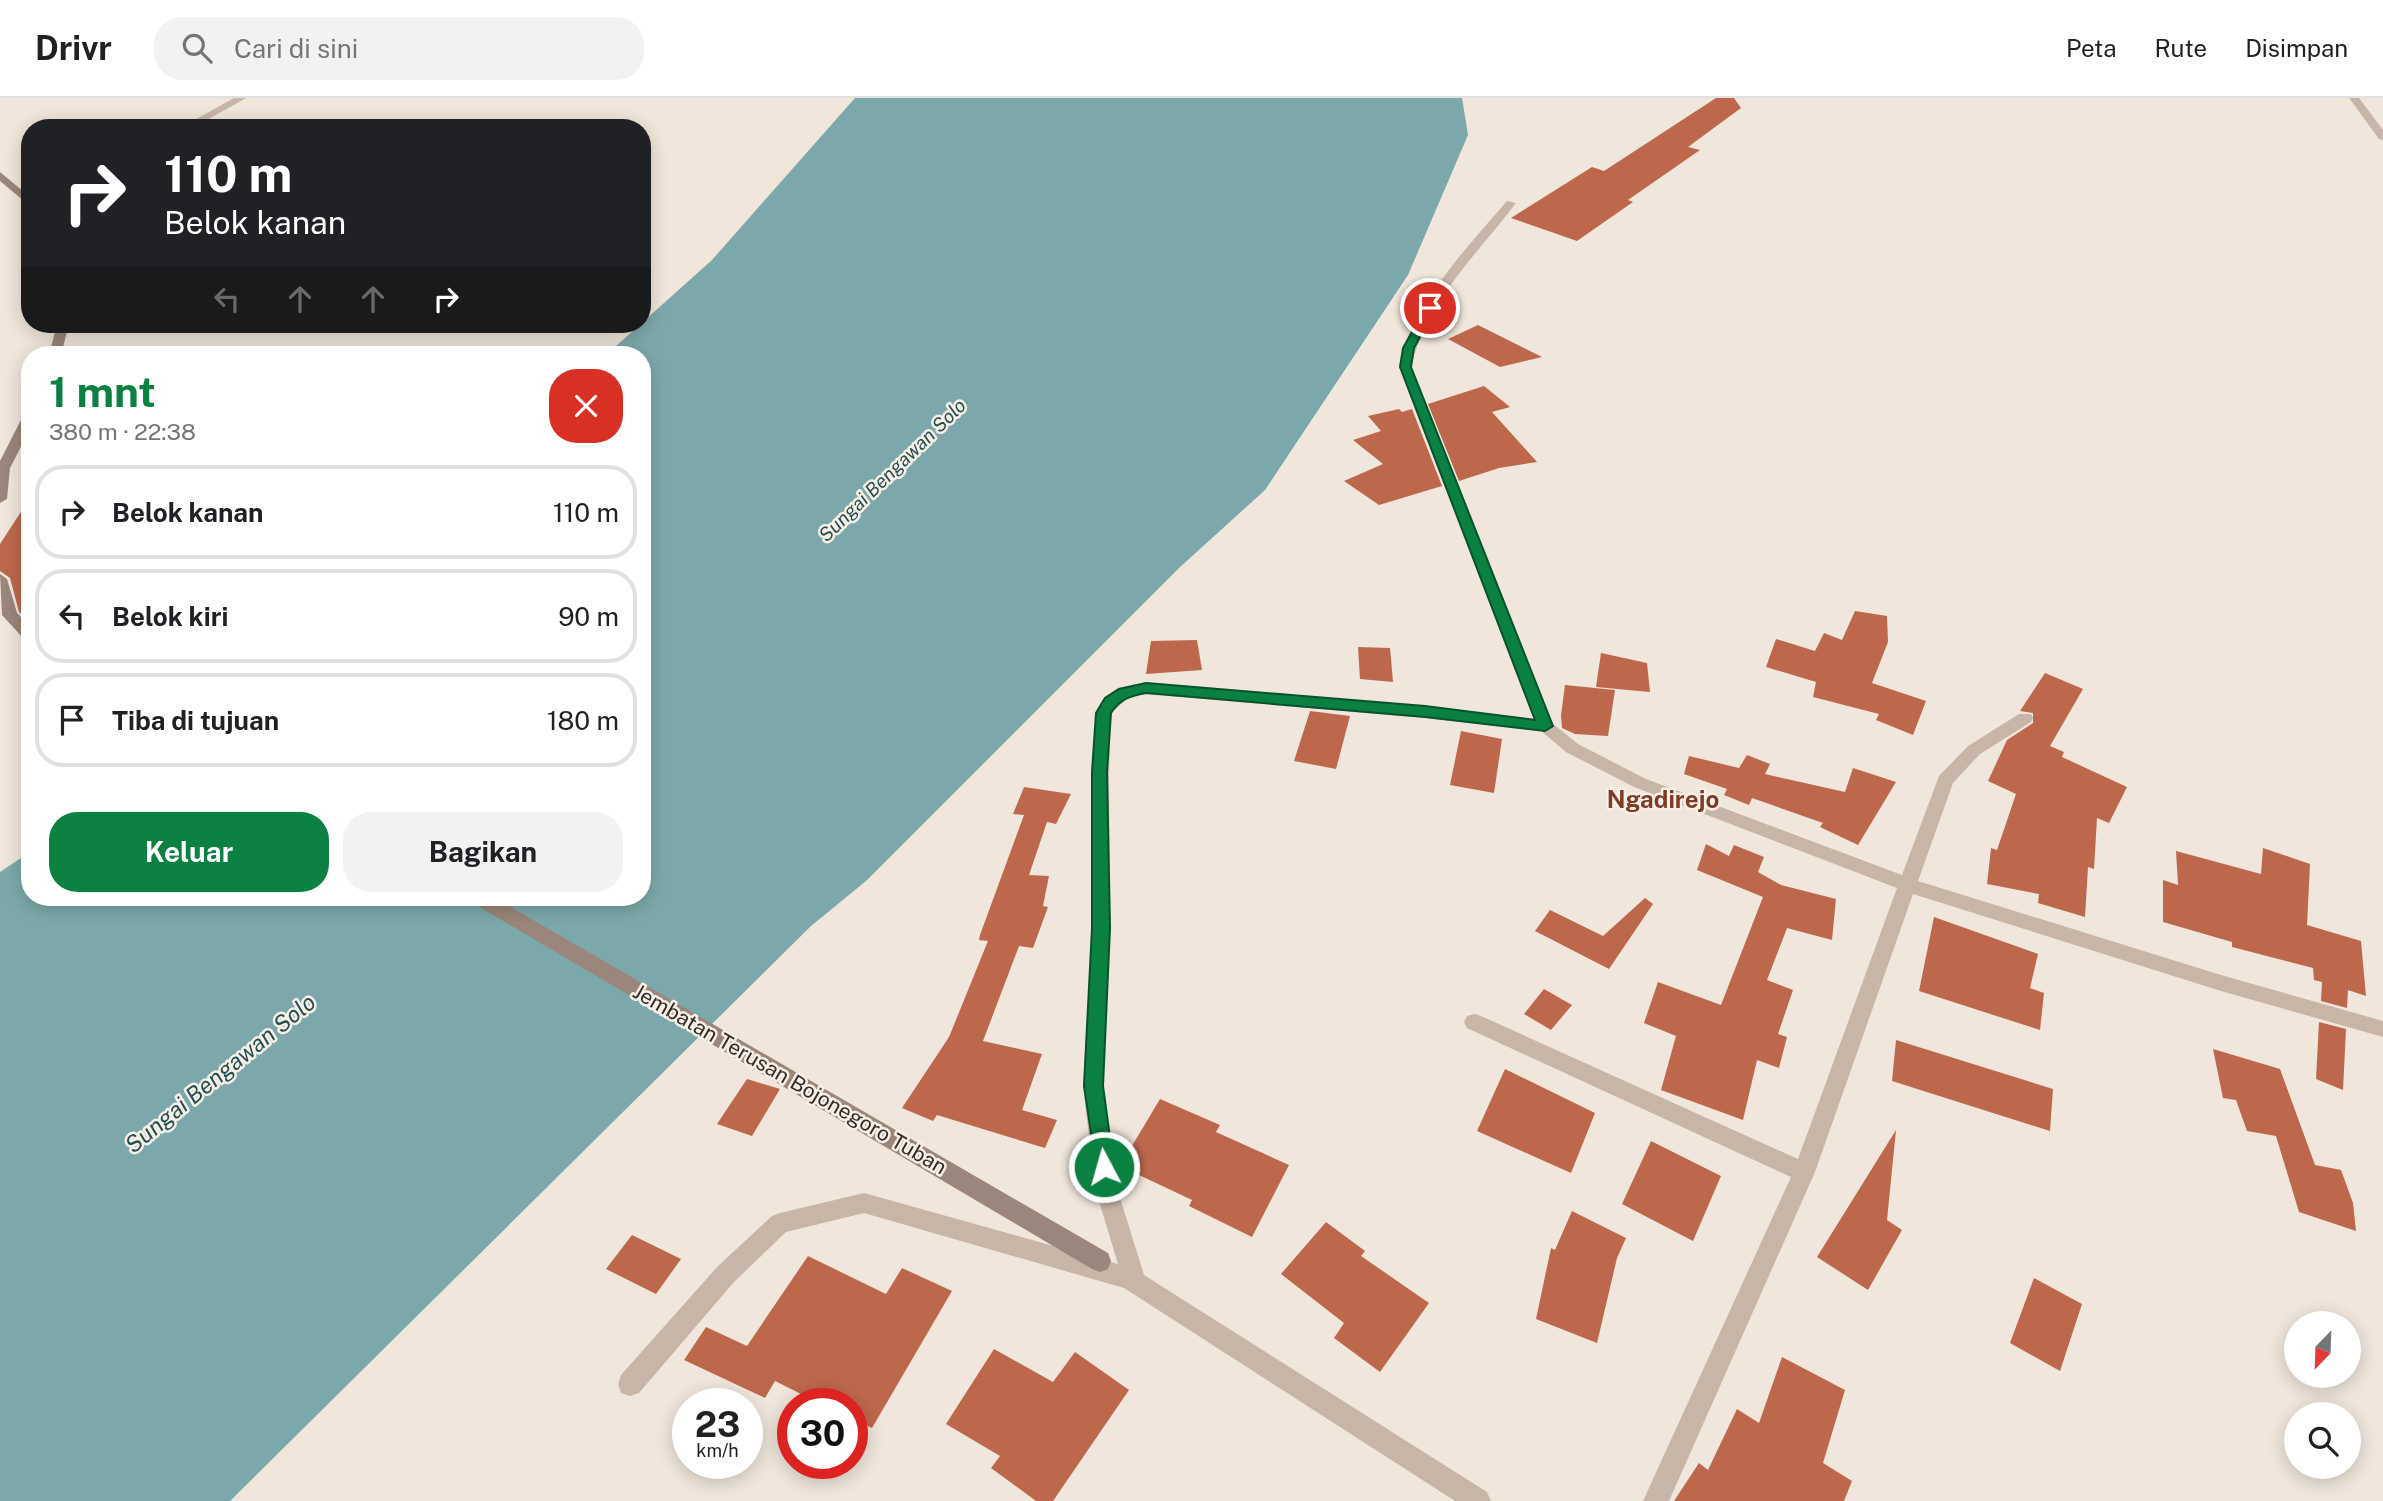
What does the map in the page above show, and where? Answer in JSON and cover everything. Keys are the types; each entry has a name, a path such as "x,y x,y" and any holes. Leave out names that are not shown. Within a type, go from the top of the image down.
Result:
{"street":[{"path":"202,119 241,98"},
{"path":"2354,98 2383,137"},
{"path":"0,175 21,194"},
{"path":"1511,203 1441,288 1408,348 1405,367 1545,726 1572,748 1640,783 1905,884 2221,983 2383,1029"},
{"path":"0,499 1,470 21,433"},
{"path":"0,579 10,615 21,626"},
{"path":"1134,1280 1106,1188 1093,1086 1101,928 1100,772 1103,713 1110,702 1124,692 1146,688 1425,712 1545,726"},
{"path":"1656,1501 1804,1172 1872,987 1905,884 1945,780 1974,750 2025,718"},
{"name":"Jembatan Terusan Bojonegoro Tuban","path":"494,906 1134,1280"},
{"path":"1474,1022 1804,1172"},
{"path":"630,1384 726,1274 780,1223 864,1203 1134,1280 1478,1501"}],"water":[{"name":"Sungai Bengawan Solo","path":"855,98 1462,98 1468,135 1408,275 1265,490 1179,568 866,881 811,926 230,1501 0,1501 0,872 21,858 21,906 651,906 651,346 616,346 631,333 651,333 651,315 712,260"}],"building":[{"path":"1716,98 1734,98 1741,108 1688,147 1700,150 1628,200 1633,202 1577,241 1511,218 1592,167 1604,171"},
{"path":"1478,325 1542,357 1500,367 1448,339"},
{"path":"1484,386 1510,407 1492,412 1537,462 1499,468 1459,481 1428,404"},
{"path":"1399,409 1402,412 1412,409 1442,486 1379,505 1344,481 1383,464 1353,440 1381,431 1368,416"},
{"path":"21,512 21,614 10,578 0,571 0,544"},
{"path":"1855,611 1887,616 1888,642 1872,683 1926,701 1913,735 1876,720 1879,714 1813,697 1816,682 1766,667 1776,639 1815,651 1824,633 1842,640"},
{"path":"1197,640 1202,670 1146,674 1151,641"},
{"path":"1358,647 1390,648 1393,682 1360,679"},
{"path":"1601,653 1647,663 1650,692 1596,687"},
{"path":"2045,673 2083,689 2050,746 2064,752 2062,757 2127,787 2109,823 2097,818 2094,869 2088,867 2085,917 2038,903 2039,894 1987,884 1991,848 1997,850 2016,794 1988,781 2007,740 2033,723 2033,713 2020,711"},
{"path":"1565,685 1615,690 1608,736 1575,734 1562,728"},
{"path":"1310,711 1350,716 1336,769 1294,761"},
{"path":"1461,731 1502,739 1494,793 1450,785"},
{"path":"1747,755 1770,764 1765,774 1845,792 1853,768 1896,782 1858,845 1820,827 1823,823 1752,798 1749,805 1724,795 1727,789 1684,774 1689,756 1739,768"},
{"path":"1024,787 1071,794 1056,824 1047,822 1029,875 1049,876 1043,906 1048,907 1033,948 1019,946 983,1041 1042,1054 1022,1110 1057,1120 1045,1148 937,1115 933,1121 902,1108 949,1037 988,941 979,940 980,935 1024,815 1013,814"},
{"path":"1706,844 1729,856 1734,845 1764,857 1758,872 1781,885 1836,899 1832,940 1787,928 1767,980 1793,990 1778,1034 1787,1037 1779,1068 1757,1060 1743,1120 1661,1090 1676,1036 1644,1023 1658,982 1721,1005 1763,897 1697,870"},
{"path":"2263,848 2310,864 2307,925 2361,941 2366,996 2348,990 2347,1008 2321,1001 2322,982 2314,980 2313,968 2232,947 2232,942 2163,922 2163,880 2178,885 2176,851 2261,874"},
{"path":"1645,898 1653,904 1609,969 1535,931 1550,910 1603,936"},
{"path":"1934,917 2038,954 2030,988 2044,993 2040,1030 1919,991"},
{"path":"1544,989 1572,1005 1551,1030 1524,1014"},
{"path":"2319,1022 2346,1029 2343,1090 2316,1079"},
{"path":"1896,1040 2053,1089 2050,1131 1892,1081"},
{"path":"2213,1049 2280,1069 2315,1165 2341,1170 2353,1203 2356,1231 2299,1212 2276,1136 2247,1131 2236,1100 2223,1098"},
{"path":"1505,1069 1595,1113 1571,1173 1477,1131"},
{"path":"747,1079 780,1089 752,1136 717,1124"},
{"path":"1160,1099 1220,1125 1216,1132 1289,1165 1252,1237 1189,1206 1192,1200 1120,1166"},
{"path":"1896,1130 1887,1220 1902,1230 1868,1290 1817,1257"},
{"path":"1651,1141 1721,1176 1693,1241 1622,1204"},
{"path":"1572,1211 1626,1238 1617,1258 1597,1343 1536,1319 1551,1248 1555,1250"},
{"path":"1326,1222 1365,1251 1361,1256 1429,1303 1380,1372 1334,1338 1344,1323 1281,1274"},
{"path":"632,1235 681,1259 656,1294 606,1269"},
{"path":"808,1256 886,1294 902,1268 952,1291 872,1428 868,1426 868,1388 789,1388 775,1381 765,1398 763,1388 744,1388 684,1360 706,1327 747,1346"},
{"path":"2034,1278 2082,1304 2060,1371 2010,1343"},
{"path":"994,1349 1053,1382 1075,1352 1129,1390 1053,1501 1036,1501 991,1468 1000,1456 946,1424"},
{"path":"1782,1357 1845,1390 1823,1463 1852,1481 1844,1501 1674,1501 1699,1463 1708,1470 1737,1409 1759,1423"}],"district":[{"name":"Ngadirejo","path":"1663,799"}],"route":[{"path":"1104,1167 1093,1086 1101,928 1100,772 1103,713 1110,702 1124,692 1146,688 1425,712 1545,726 1405,367 1408,348 1430,308"}]}
